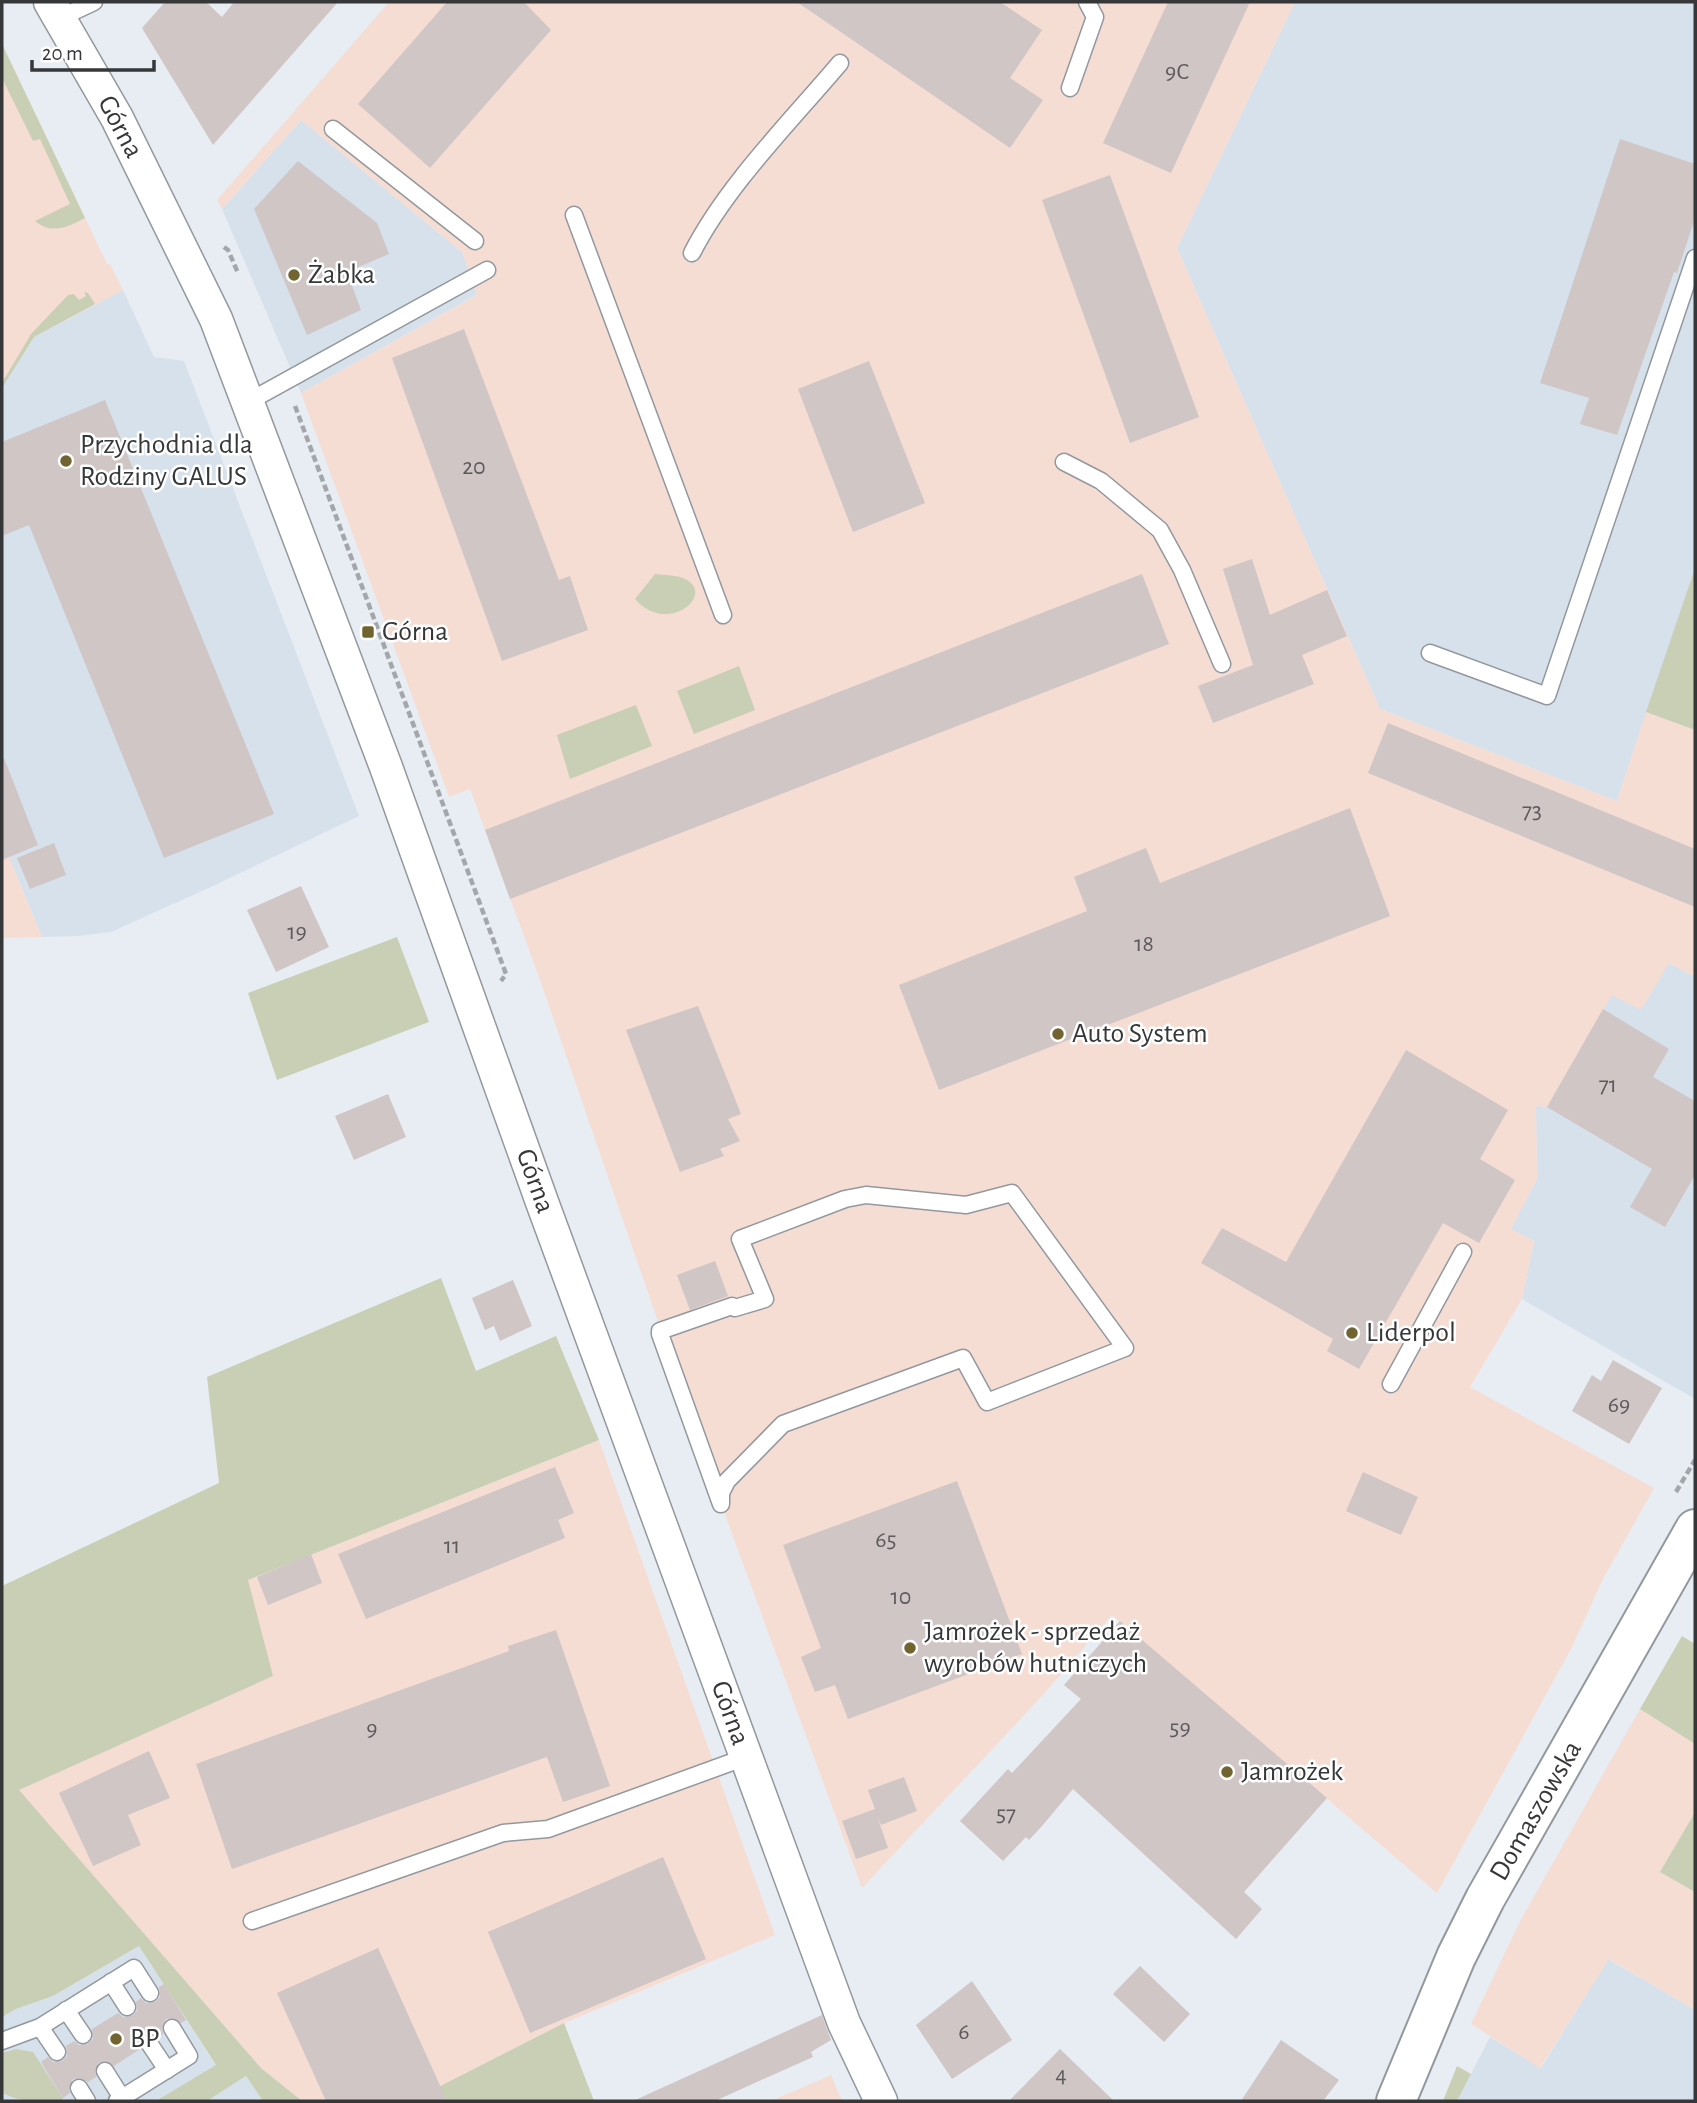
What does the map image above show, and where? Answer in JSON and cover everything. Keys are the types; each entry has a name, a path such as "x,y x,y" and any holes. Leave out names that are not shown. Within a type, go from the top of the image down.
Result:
{"street":[{"name":"Górna","path":"55,10 117,118 216,319 386,768 542,1202 844,2023 880,2101"},
{"name":"Domaszowska","path":"1396,2101 1456,1957 1485,1899 1695,1530"}],"lane":[{"path":"55,10 94,2"},
{"path":"1070,88 1095,18 1087,2"},
{"path":"692,253 705,227 732,190 840,63"},
{"path":"332,129 475,241"},
{"path":"574,215 723,615"},
{"path":"1430,653 1547,696 1695,258"},
{"path":"248,402 487,270"},
{"path":"1063,463 1101,481 1160,530 1182,570 1222,664"},
{"path":"1012,1193 1125,1348 987,1402 962,1358 826,1407 780,1428 727,1481 721,1493 721,1504 660,1331 732,1306 735,1308 765,1299 740,1239 845,1199 866,1195 966,1205 1012,1193"},
{"path":"1391,1384 1463,1252"},
{"path":"252,1921 503,1833 548,1829 746,1757"},
{"path":"2,2041 40,2027 134,1968 150,1993"},
{"path":"111,1982 127,2007"},
{"path":"66,2010 83,2035"},
{"path":"40,2027 57,2052"},
{"path":"105,2071 120,2100 189,2056 172,2028"},
{"path":"149,2043 167,2070"}],"shaded area":[{"path":"389,2 1295,2 1177,248 1380,709 1617,801 1646,712 1695,730 1695,977 1669,963 1641,1010 1612,995 1547,1107 1536,1106 1537,1179 1511,1229 1534,1241 1522,1299 1470,1387 1654,1488 1602,1581 1571,1649 1437,1893 1112,1615 1043,1695 862,1888 721,1504 539,977 470,789 449,797 301,393 477,295 462,252 301,120 222,209 217,200"},
{"path":"1295,2 1695,2 1695,568 1617,801 1380,709 1177,248"},
{"path":"2,44 107,264 110,264 123,290 34,337 2,388"},
{"path":"301,120 462,252 478,294 301,393 222,209"},
{"path":"123,290 154,357 184,361 359,816 111,932 42,937 2,840 2,388 34,337"},
{"path":"2,840 42,937 2,938"},
{"path":"1669,963 1695,977 1695,1399 1522,1299 1534,1241 1510,1229 1537,1179 1536,1106 1548,1107 1612,994"},
{"path":"599,1440 775,1935 564,2023 411,2101 302,2101 261,2068 18,1790 272,1676 247,1580"},
{"path":"1640,1709 1695,1744 1695,1812 1660,1872 1695,1892 1695,2010 1609,1959 1540,2068 1471,2024 1520,1921"},
{"path":"139,1946 216,2066 156,2101 2,2101 2,2017 53,1996"},
{"path":"1608,1959 1695,2010 1695,2101 1457,2101 1490,2037 1541,2068"},
{"path":"831,2075 842,2101 771,2101"},
{"path":"246,2076 263,2101 207,2101"}],"green space":[{"path":"2,44 85,218 66,227 48,228 35,221 70,204 40,139 33,141 2,78"},
{"path":"84,292 88,293 95,304 34,337 2,388 2,383 31,334 68,295 74,294 79,300 86,296"},
{"path":"1695,568 1695,730 1646,712"},
{"path":"655,574 680,577 693,585 695,593 692,601 674,613 661,614 648,610 635,599"},
{"path":"739,666 755,710 694,734 677,691"},
{"path":"636,705 652,746 570,779 557,735"},
{"path":"397,937 429,1022 277,1080 248,993"},
{"path":"441,1278 476,1371 556,1336 599,1440 248,1580 273,1676 19,1790 261,2068 302,2101 263,2101 246,2076 207,2101 156,2101 216,2065 139,1946 53,1996 2,2017 2,1586 219,1483 207,1377"},
{"path":"1682,1636 1695,1644 1695,1744 1640,1709"},
{"path":"1695,1812 1695,1892 1660,1872"},
{"path":"564,2023 594,2101 411,2101"},
{"path":"16,2049 33,2052 63,2098 62,2101 23,2100 2,2092 2,2053"},
{"path":"1457,2066 1471,2074 1457,2101 1443,2101"}],"building":[{"path":"165,2 206,2 222,17 234,2 338,2 213,145 142,28"},
{"path":"447,2 524,2 551,30 430,168 358,104"},
{"path":"797,2 1000,2 1042,30 1010,78 1043,100 1010,148"},
{"path":"1168,2 1250,2 1171,173 1103,143"},
{"path":"1620,139 1695,164 1695,218 1617,435 1580,424 1589,398 1540,383"},
{"path":"298,161 377,223 389,254 347,272 361,310 307,335 254,209"},
{"path":"1110,175 1199,417 1130,443 1042,200"},
{"path":"464,329 559,580 570,576 588,630 502,661 392,358"},
{"path":"869,361 925,503 853,532 798,389"},
{"path":"105,400 274,814 164,858 29,525 2,536 2,442"},
{"path":"1252,559 1270,615 1327,590 1347,636 1302,655 1314,684 1213,723 1198,686 1253,665 1223,569"},
{"path":"1142,574 1169,644 510,899 485,830"},
{"path":"1388,723 1695,849 1695,907 1368,773"},
{"path":"2,758 38,845 2,860"},
{"path":"1350,808 1390,916 939,1090 899,985 1087,911 1074,877 1146,848 1160,883"},
{"path":"54,843 66,875 30,889 17,858"},
{"path":"301,886 329,947 276,972 247,910"},
{"path":"698,1006 741,1114 728,1119 740,1141 720,1149 724,1156 680,1172 626,1030"},
{"path":"1603,1009 1669,1049 1653,1077 1695,1101 1695,1175 1665,1227 1630,1207 1652,1169 1547,1107"},
{"path":"1406,1050 1508,1110 1480,1159 1515,1180 1479,1243 1443,1223 1359,1369 1327,1351 1333,1339 1201,1263 1222,1228 1286,1262"},
{"path":"388,1094 406,1137 354,1160 335,1116"},
{"path":"715,1261 728,1296 690,1310 677,1275"},
{"path":"513,1280 532,1326 500,1341 494,1326 485,1330 472,1298"},
{"path":"1613,1360 1662,1388 1629,1444 1572,1411 1592,1375 1601,1381"},
{"path":"555,1467 574,1513 558,1520 565,1538 366,1619 338,1554"},
{"path":"1363,1472 1418,1497 1401,1535 1346,1511"},
{"path":"957,1481 1022,1654 848,1719 835,1685 815,1692 801,1657 821,1648 783,1545"},
{"path":"311,1554 322,1583 268,1605 257,1577"},
{"path":"1120,1621 1327,1798 1244,1892 1262,1909 1236,1939 1073,1789 1029,1840 1026,1837 1003,1861 960,1821 1008,1769 1012,1773 1081,1699 1064,1685"},
{"path":"556,1630 610,1786 563,1802 547,1757 232,1869 196,1764 509,1651 508,1646"},
{"path":"149,1751 170,1798 128,1815 141,1845 93,1866 59,1793"},
{"path":"904,1777 917,1811 881,1825 877,1816 888,1848 856,1859 842,1821 875,1809 868,1790"},
{"path":"663,1857 706,1959 530,2033 488,1932"},
{"path":"378,1948 447,2101 326,2101 277,1993"},
{"path":"1140,1966 1190,2014 1164,2042 1113,1994"},
{"path":"972,1981 1012,2040 952,2079 916,2025"},
{"name":"BP","path":"164,1984 186,2020 181,2023 172,2018 166,2019 162,2028 163,2034 158,2037 153,2033 144,2034 139,2039 140,2049 114,2066 105,2061 99,2063 95,2071 96,2077 88,2082 79,2078 73,2079 70,2093 63,2098 41,2062 48,2057 53,2062 62,2061 67,2056 66,2046 74,2041 79,2045 88,2044 93,2039 92,2029 118,2013 123,2017 132,2016 137,2011 136,2002 141,1998 146,2003 155,2002 160,1997 159,1987"},
{"path":"822,2015 831,2040 811,2052 813,2057 715,2101 633,2101"},
{"path":"1281,2040 1339,2080 1323,2101 1241,2101"},
{"path":"1060,2049 1114,2101 1009,2101"}],"place":[{"name":"Żabka","path":"294,275"},
{"name":"Przychodnia dla Rodziny GALUS","path":"66,461"},
{"name":"Górna","path":"368,632"},
{"name":"Auto System","path":"1058,1034"},
{"name":"Liderpol","path":"1352,1333"},
{"name":"Jamrożek - sprzedaż wyrobów hutniczych","path":"910,1648"},
{"name":"Jamrożek","path":"1227,1772"},
{"name":"BP","path":"116,2039"}]}
